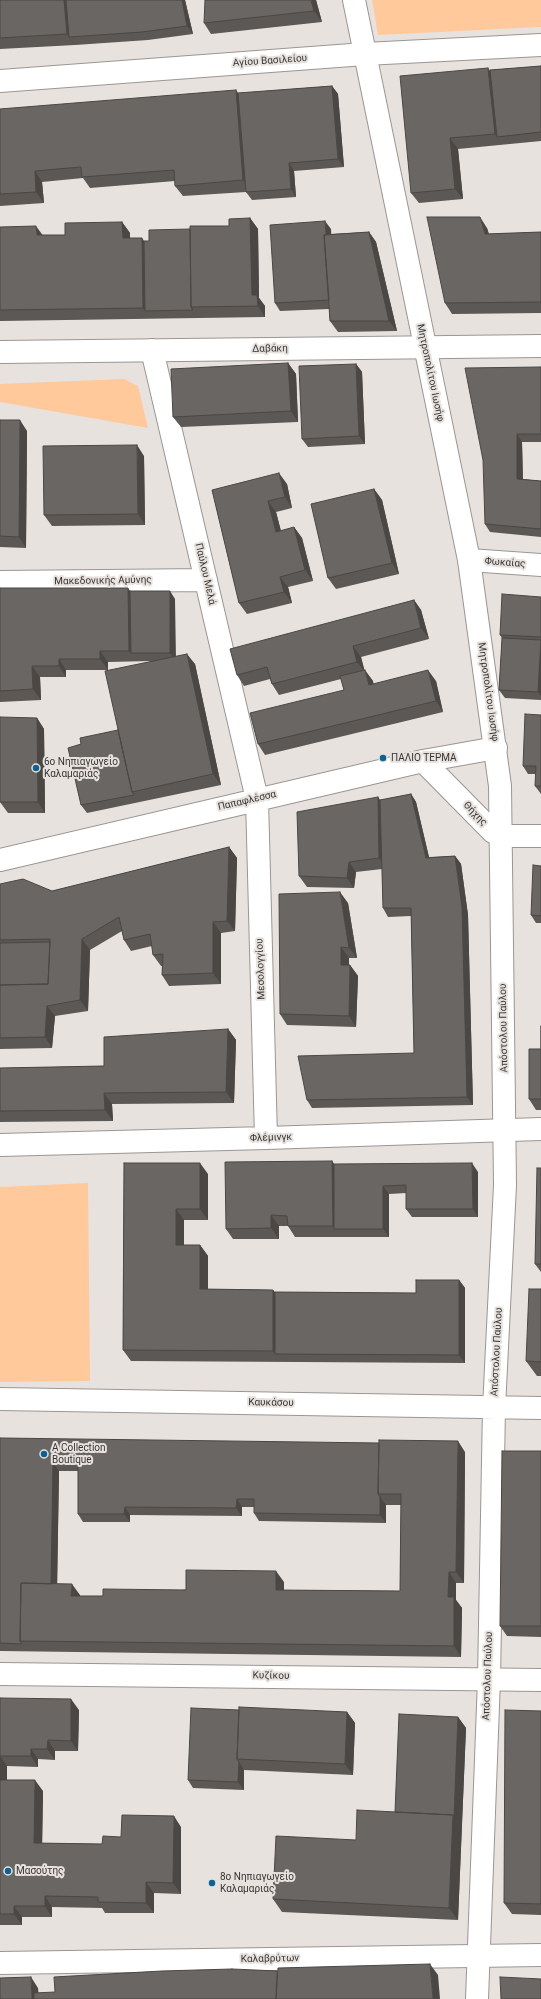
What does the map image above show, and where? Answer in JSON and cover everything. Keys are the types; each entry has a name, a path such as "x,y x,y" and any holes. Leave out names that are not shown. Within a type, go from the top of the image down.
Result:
{"street":[{"name":"Μητροπολίτου Ιωσήφ","path":"354,0 424,347 469,560 496,748"},
{"name":"Αγίου Βασιλείου","path":"0,81 365,54 541,45"},
{"name":"Δαβάκη","path":"0,352 541,346"},
{"name":"Παύλου Μελά","path":"152,350 257,799"},
{"name":"Φωκαίας","path":"469,560 541,565"},
{"name":"Μακεδονικής Αμύνης","path":"0,582 206,580"},
{"name":"Παπαφλέσσα","path":"0,860 423,761 496,748"},
{"name":"Απόστολου Παύλου","path":"477,1999 489,1679 494,1408 505,1185 506,1129 502,836 500,786 496,748"},
{"name":"Θήχης","path":"423,761 493,832 502,836"},
{"name":"Μεσολογγίου","path":"257,799 266,1138"},
{"path":"502,836 541,836"},
{"name":"Φλέμινγκ","path":"0,1145 541,1129"},
{"name":"Καυκάσου","path":"0,1398 541,1408"},
{"name":"Κυζίκου","path":"0,1674 541,1680"},
{"name":"Καλαβρύτων","path":"0,1963 541,1955"}],"shaded area":[{"path":"372,0 541,0 541,27 378,35"},
{"path":"124,379 138,386 148,428 0,402 0,384"},
{"path":"88,1183 90,1381 0,1382 0,1187"}],"building":[{"path":"0,0 64,0 67,34 0,38"},
{"path":"66,0 182,0 187,26 142,32 69,37"},
{"path":"205,0 311,0 314,11 204,23"},
{"path":"541,66 541,132 497,137 490,70"},
{"path":"488,68 495,134 450,138 455,189 411,193 400,76"},
{"path":"332,86 338,159 289,163 291,189 246,192 238,93"},
{"path":"236,90 243,180 175,186 174,170 82,177 81,167 35,171 36,192 0,194 0,109"},
{"path":"427,217 480,217 485,234 541,232 541,302 445,303"},
{"path":"250,218 252,295 257,295 258,306 191,307 190,226 229,226 229,219"},
{"path":"325,221 326,235 324,235 329,300 275,303 270,225"},
{"path":"122,222 123,238 142,238 143,308 0,310 0,227 36,226 37,235 65,235 65,223"},
{"path":"190,229 191,307 193,310 145,311 144,241 149,241 149,230"},
{"path":"369,232 389,321 330,321 324,235"},
{"path":"288,363 291,411 173,417 171,369"},
{"path":"356,364 359,436 302,439 299,366"},
{"path":"541,367 541,434 517,434 517,479 541,481 541,529 485,524 483,460 465,368"},
{"path":"0,420 20,420 19,537 0,536"},
{"path":"137,445 138,514 44,515 43,446"},
{"path":"279,473 285,497 268,501 276,532 294,527 305,570 280,577 284,592 239,603 212,490"},
{"path":"374,489 392,563 328,578 311,504"},
{"path":"0,588 128,588 129,651 100,651 100,659 59,659 59,666 32,666 33,689 0,691"},
{"path":"130,591 170,591 170,653 131,653"},
{"path":"502,594 541,597 541,637 500,635"},
{"path":"414,600 421,628 353,646 357,662 272,684 267,667 237,675 230,649"},
{"path":"502,638 541,640 538,692 499,690"},
{"path":"187,654 213,774 132,792 105,671"},
{"path":"365,670 369,685 428,670 436,701 258,744 250,713 344,690 340,676"},
{"path":"525,714 541,715 541,786 535,786 536,766 523,766"},
{"path":"0,717 37,718 38,802 0,802"},
{"path":"118,730 132,792 134,795 81,805 68,748 81,744 80,738"},
{"path":"411,794 426,858 455,856 462,907 467,1097 307,1100 298,1056 414,1053 411,908 383,908 380,800"},
{"path":"378,797 379,858 349,862 347,878 299,876 297,812"},
{"path":"229,847 227,921 213,922 213,973 162,975 163,954 153,955 150,934 124,940 119,917 82,939 80,1000 47,1006 45,1037 0,1038 0,985 48,984 50,939 0,940 0,884 23,879 52,891"},
{"path":"533,865 541,866 541,916 531,915"},
{"path":"340,892 349,948 341,947 341,965 350,965 349,1016 280,1014 279,894"},
{"path":"50,942 48,984 0,985 0,943"},
{"path":"228,1029 226,1092 104,1093 105,1110 0,1111 0,1068 104,1066 104,1037"},
{"path":"529,1049 541,1049 541,1099 529,1099"},
{"path":"332,1161 333,1226 288,1226 287,1216 271,1215 271,1228 226,1229 225,1162"},
{"path":"124,1163 200,1163 200,1209 176,1209 176,1245 200,1245 200,1289 273,1290 273,1351 123,1350"},
{"path":"472,1163 473,1209 406,1209 406,1185 383,1186 383,1229 334,1229 334,1164"},
{"path":"537,1168 541,1168 541,1264 535,1264"},
{"path":"416,1280 459,1280 459,1355 275,1354 275,1292 416,1293"},
{"path":"529,1289 541,1289 541,1362 526,1361"},
{"path":"0,1438 379,1443 378,1494 380,1497 380,1515 254,1513 254,1499 237,1499 236,1508 125,1507 124,1514 78,1514 78,1463 53,1463 51,1584 21,1583 20,1641 22,1644 0,1643"},
{"path":"379,1440 458,1441 456,1572 449,1572 448,1597 454,1597 454,1646 20,1641 21,1583 72,1584 71,1596 103,1596 103,1589 186,1590 186,1570 276,1571 276,1590 400,1591 401,1494 378,1494"},
{"path":"502,1451 541,1451 541,1626 500,1626"},
{"path":"0,1698 71,1699 71,1741 48,1740 47,1749 31,1749 31,1756 0,1756"},
{"path":"239,1707 347,1712 345,1764 237,1759"},
{"path":"191,1708 239,1710 237,1759 239,1762 238,1782 188,1780"},
{"path":"505,1710 541,1711 541,1904 504,1903"},
{"path":"399,1714 458,1717 454,1817 453,1815 395,1812"},
{"path":"0,1780 35,1780 34,1843 102,1844 103,1836 121,1837 122,1815 174,1816 173,1883 146,1882 146,1903 98,1902 98,1897 45,1896 45,1906 14,1906 14,1914 0,1914"},
{"path":"357,1810 453,1815 449,1908 273,1899 276,1836 356,1840"},
{"path":"430,1964 433,1999 276,1999 278,1968"},
{"path":"232,1969 277,1971 276,1999 34,1999 34,1993 55,1992 54,1977"},
{"path":"31,1977 32,1999 0,1999 0,1978"},
{"path":"500,1977 541,1979 541,1999 501,1999"}],"place":[{"name":"ΠΑΛΙΟ ΤΕΡΜΑ","path":"383,758"},
{"name":"6ο Νηπιαγωγείο Καλαμαριάς","path":"36,768"},
{"name":"A Collection Boutique","path":"44,1454"},
{"name":"Μασούτης","path":"8,1871"},
{"name":"8ο Νηπιαγωγείο Καλαμαριάς","path":"212,1883"}]}
